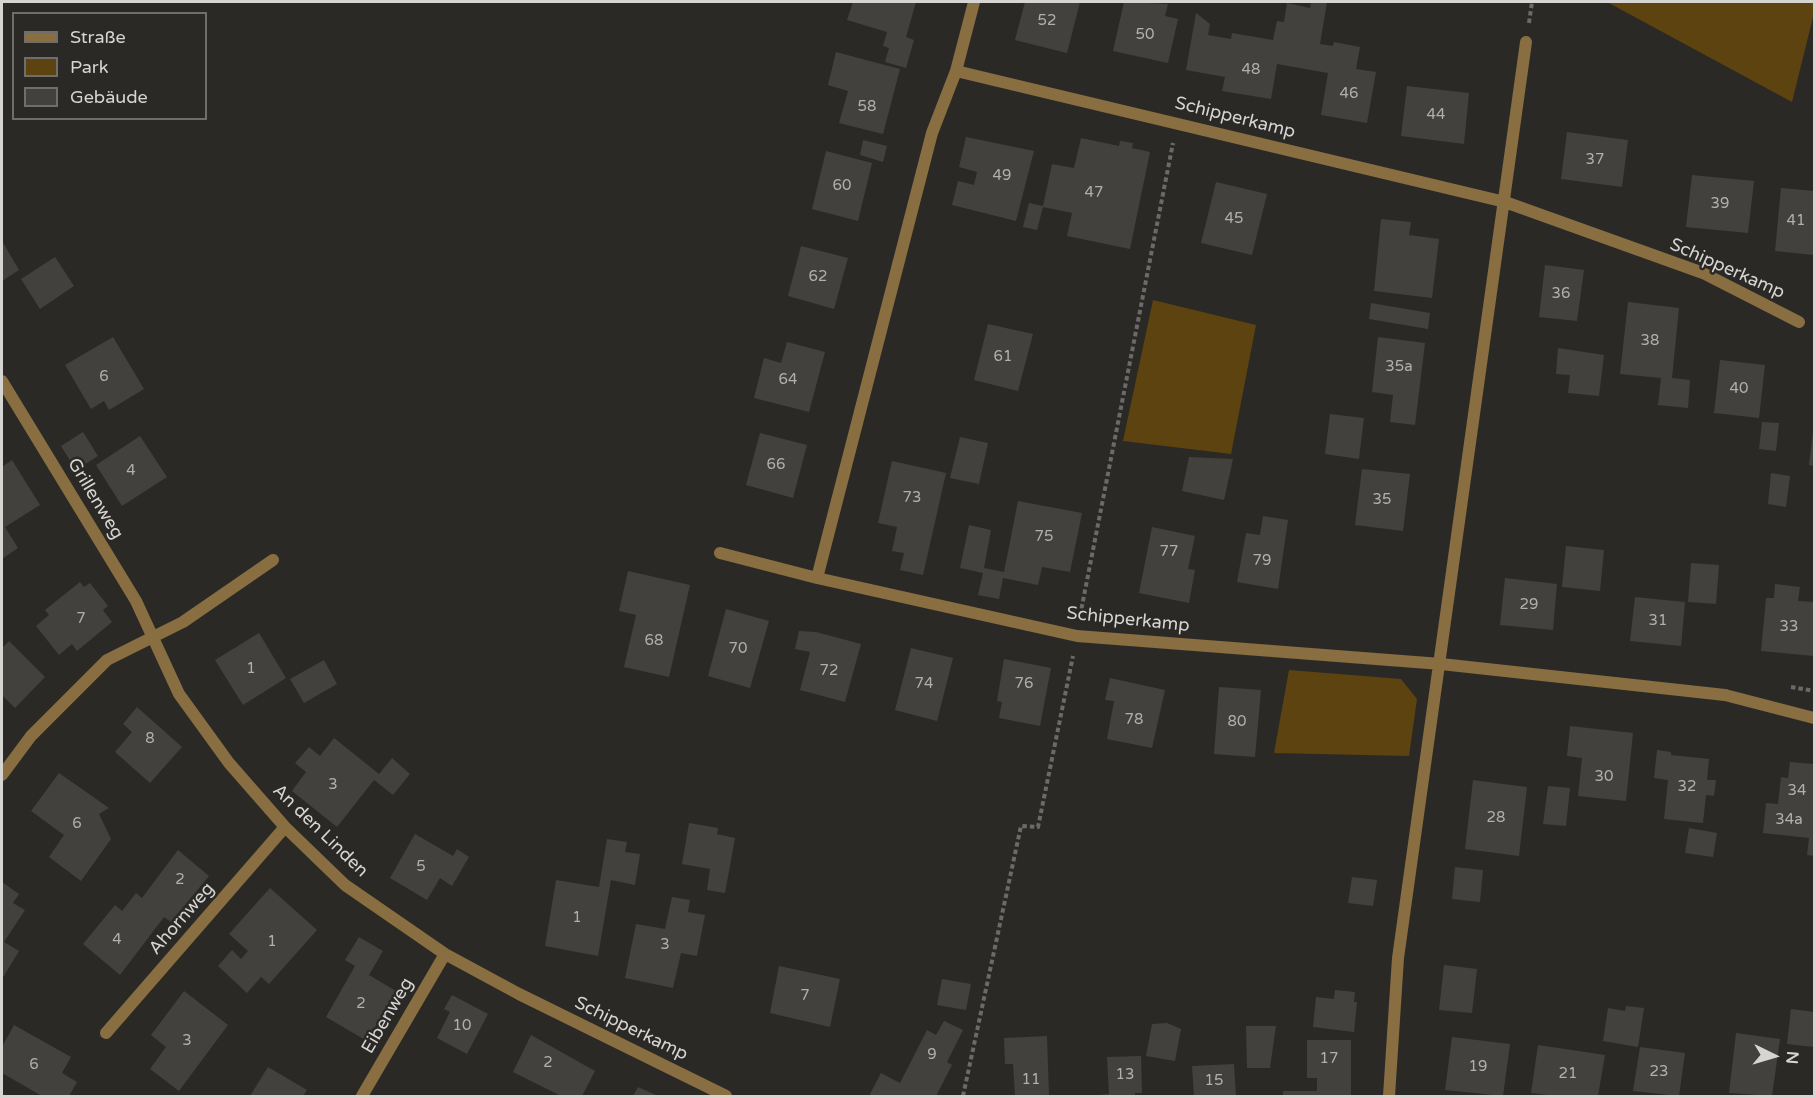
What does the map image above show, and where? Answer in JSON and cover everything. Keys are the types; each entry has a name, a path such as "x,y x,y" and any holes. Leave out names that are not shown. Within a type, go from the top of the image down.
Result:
{"street":[{"path":"817,578 932,133 956,71 974,2"},
{"path":"1389,1096 1398,958 1441,664 1526,42"},
{"name":"Schipperkamp","path":"956,71 1505,202 1703,273 1799,322"},
{"name":"Grillenweg","path":"2,381 136,601 155,637"},
{"name":"Schipperkamp","path":"720,553 817,578 1077,636 1441,664 1725,695 1815,718"},
{"path":"2,775 31,736 107,660 183,622 273,560"},
{"name":"An den Linden","path":"155,637 179,694 229,763 285,827 345,885 446,954 519,994"},
{"name":"Ahornweg","path":"106,1033 285,827"},
{"name":"Eibenweg","path":"362,1096 446,954"},
{"name":"Schipperkamp","path":"519,994 726,1096"}],"green space":[{"path":"1607,2 1814,2 1814,13 1792,102"},
{"path":"1153,300 1256,325 1231,454 1123,441"},
{"path":"1289,670 1401,679 1417,699 1409,756 1274,753"}],"building":[{"path":"853,2 916,2 906,37 914,40 906,68 885,62 889,48 883,46 887,32 847,20"},
{"path":"1025,2 1080,2 1067,53 1015,40"},
{"path":"1124,2 1168,4 1165,16 1178,19 1168,63 1113,51"},
{"path":"1311,2 1327,2 1320,44 1333,46 1334,42 1360,47 1356,69 1376,72 1367,123 1321,115 1328,73 1277,64 1271,99 1222,91 1225,77 1186,70 1196,13 1210,24 1208,35 1231,39 1232,33 1273,40 1277,21 1284,22 1287,3 1310,8"},
{"path":"836,52 900,69 883,134 839,123 848,91 828,85"},
{"path":"1407,86 1469,93 1464,144 1401,136"},
{"path":"1567,132 1628,140 1622,187 1561,179"},
{"path":"966,137 1034,151 1016,221 952,205 958,181 974,185 977,172 959,167"},
{"path":"1081,138 1119,146 1120,141 1133,143 1132,148 1150,152 1130,249 1067,236 1072,213 1043,207 1037,230 1023,227 1029,203 1043,206 1052,164 1074,168"},
{"path":"863,140 887,146 883,162 860,155"},
{"path":"826,151 872,163 858,221 812,209"},
{"path":"1692,175 1754,181 1748,233 1686,227"},
{"path":"1216,182 1267,194 1252,255 1201,243"},
{"path":"1781,188 1814,191 1814,255 1775,251"},
{"path":"1381,219 1411,222 1409,235 1439,239 1432,298 1374,291"},
{"path":"2,241 19,270 2,281"},
{"path":"801,246 848,258 834,309 788,296"},
{"path":"55,257 74,286 40,309 21,279"},
{"path":"1545,265 1584,270 1577,321 1539,317"},
{"path":"1628,302 1679,308 1672,378 1690,380 1688,408 1658,405 1661,378 1620,374"},
{"path":"1371,303 1430,313 1428,329 1369,319"},
{"path":"988,324 1033,334 1018,391 974,380"},
{"path":"113,337 144,389 109,410 104,401 91,409 65,365"},
{"path":"1378,337 1425,343 1415,425 1390,422 1393,395 1372,392"},
{"path":"787,342 825,352 809,412 754,398 764,358 781,363"},
{"path":"1558,348 1604,355 1599,396 1568,393 1570,375 1556,374"},
{"path":"1720,360 1765,365 1759,418 1714,413"},
{"path":"1330,414 1364,418 1359,459 1325,454"},
{"path":"1762,422 1779,423 1776,451 1759,449"},
{"path":"83,432 98,456 76,470 61,446"},
{"path":"1814,432 1814,466 1809,465"},
{"path":"760,433 807,445 793,498 746,485"},
{"path":"140,436 167,477 122,506 96,465"},
{"path":"960,437 988,443 979,484 950,478"},
{"path":"1189,457 1233,459 1224,500 1182,491"},
{"path":"12,460 40,505 5,527 18,548 2,559 2,467"},
{"path":"892,461 946,473 923,575 900,570 904,553 892,551 897,527 878,523"},
{"path":"1362,469 1410,474 1403,531 1355,525"},
{"path":"1771,473 1790,476 1786,507 1768,504"},
{"path":"1018,501 1082,513 1070,572 1042,567 1038,585 1003,578 999,599 978,595 983,573 960,568 969,525 991,530 984,568 1004,572"},
{"path":"1263,516 1288,520 1278,589 1237,582 1246,533 1260,535"},
{"path":"1152,527 1195,536 1188,569 1195,570 1189,603 1139,593"},
{"path":"1566,546 1604,550 1600,591 1562,587"},
{"path":"1691,563 1719,565 1716,604 1688,602"},
{"path":"628,571 690,585 669,677 624,667 636,615 619,611"},
{"path":"1505,578 1557,584 1553,630 1500,625"},
{"path":"80,582 84,587 90,583 108,606 103,610 112,622 77,651 72,644 59,655 36,626 49,615 45,610"},
{"path":"1775,584 1800,587 1798,601 1814,602 1814,656 1761,651 1766,598 1774,598"},
{"path":"1635,597 1685,602 1681,646 1630,641"},
{"path":"726,609 769,621 750,688 708,676"},
{"path":"799,631 816,632 861,644 845,702 800,690 810,652 795,649"},
{"path":"259,633 286,678 243,705 215,660"},
{"path":"9,641 45,677 15,708 2,695 2,648"},
{"path":"911,648 953,658 937,721 895,710"},
{"path":"1004,659 1051,668 1040,726 999,718 1002,702 997,701"},
{"path":"324,660 337,684 304,703 290,679"},
{"path":"1110,678 1165,690 1152,748 1107,739 1114,701 1105,700"},
{"path":"1219,687 1261,690 1255,757 1214,754"},
{"path":"137,707 182,747 150,783 115,752 132,732 123,724"},
{"path":"1570,726 1633,733 1626,801 1578,796 1582,758 1567,756"},
{"path":"334,738 379,774 392,758 410,774 393,795 374,780 337,827 292,791 306,772 295,763 309,747 320,756"},
{"path":"1657,750 1671,752 1671,755 1709,759 1707,780 1716,780 1714,796 1706,795 1703,823 1664,819 1668,780 1654,778"},
{"path":"1790,762 1814,764 1814,856 1807,855 1809,838 1763,833 1766,803 1778,804 1781,777 1788,778"},
{"path":"59,773 109,808 99,814 111,839 81,881 49,857 64,835 31,811"},
{"path":"1473,780 1527,787 1519,856 1465,849"},
{"path":"1548,786 1570,788 1566,826 1543,824"},
{"path":"689,823 718,828 717,834 735,838 725,893 707,890 710,869 682,864"},
{"path":"1689,828 1717,833 1713,857 1685,853"},
{"path":"415,834 453,856 457,849 469,857 452,886 440,878 427,900 390,878"},
{"path":"607,839 627,842 625,852 640,854 635,885 611,880 598,956 545,946 556,880 599,887"},
{"path":"178,850 209,876 171,922 164,917 120,975 83,944 115,905 122,911 136,893 142,898"},
{"path":"1455,867 1483,870 1480,902 1452,899"},
{"path":"1352,877 1377,880 1373,906 1348,903"},
{"path":"2,882 19,894 13,903 25,910 4,942 19,951 2,979"},
{"path":"270,888 317,930 269,984 261,977 247,993 218,966 232,950 241,959 248,951 229,934"},
{"path":"672,897 690,900 688,912 705,915 697,956 681,953 673,988 625,978 636,924 665,929"},
{"path":"359,937 383,951 369,975 396,991 367,1041 326,1017 355,966 345,960"},
{"path":"1444,965 1477,969 1472,1013 1439,1010"},
{"path":"779,966 840,979 830,1027 770,1013"},
{"path":"942,979 971,984 966,1010 937,1005"},
{"path":"1335,990 1355,992 1354,1002 1357,1002 1354,1032 1313,1027 1316,997 1334,999"},
{"path":"184,991 228,1025 179,1091 150,1069 166,1047 151,1035"},
{"path":"452,995 488,1014 467,1054 437,1038 450,1012 444,1009"},
{"path":"1626,1006 1644,1008 1638,1047 1603,1041 1608,1008 1625,1011"},
{"path":"1791,1009 1814,1012 1814,1047 1787,1044"},
{"path":"944,1021 963,1030 947,1062 952,1065 936,1096 869,1096 881,1073 900,1083 927,1030 936,1035"},
{"path":"1167,1023 1181,1029 1175,1061 1146,1056 1152,1024"},
{"path":"14,1025 71,1057 62,1073 77,1082 69,1096 42,1096 2,1073 2,1047"},
{"path":"1246,1026 1276,1026 1270,1068 1247,1068"},
{"path":"1736,1033 1780,1039 1772,1096 1729,1093"},
{"path":"531,1035 595,1071 582,1096 561,1096 513,1072"},
{"path":"1047,1036 1049,1095 1015,1096 1013,1064 1005,1064 1004,1038"},
{"path":"1452,1037 1510,1044 1503,1096 1445,1090"},
{"path":"1307,1040 1351,1040 1351,1096 1283,1096 1283,1091 1317,1091 1317,1078 1307,1078"},
{"path":"1538,1045 1605,1055 1598,1096 1556,1096 1531,1093"},
{"path":"1640,1047 1685,1053 1679,1096 1633,1091"},
{"path":"1141,1056 1142,1093 1135,1093 1135,1096 1090,1096 1109,1094 1107,1057"},
{"path":"1234,1064 1236,1096 1194,1096 1192,1066"},
{"path":"268,1067 307,1090 303,1096 250,1096"},
{"path":"638,1087 658,1096 633,1096"}]}
